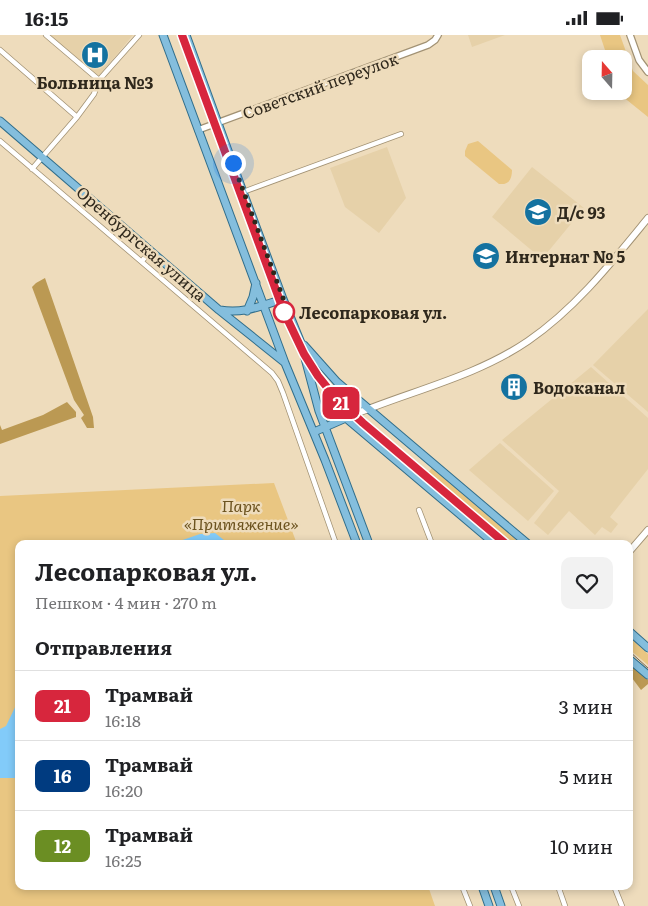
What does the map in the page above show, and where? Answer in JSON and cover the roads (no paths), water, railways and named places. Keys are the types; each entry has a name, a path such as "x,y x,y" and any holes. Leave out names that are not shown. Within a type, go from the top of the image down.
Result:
{"main road":[{"path":"163,35 285,363 355,540"},
{"path":"186,35 243,193 301,343 319,411 368,540"},
{"name":"Оренбургская улица","path":"0,121 219,310 285,363"},
{"path":"314,432 368,409 471,371 528,341 552,323 586,292 648,218"},
{"path":"247,311 256,283"},
{"path":"219,310 247,311 283,299"},
{"path":"301,343 337,382 523,540"},
{"path":"346,418 490,540"},
{"path":"633,547 648,530"},
{"path":"633,635 648,648"},
{"path":"633,662 648,675"},
{"path":"483,890 489,906"},
{"path":"495,890 501,906"}],"street":[{"path":"46,35 99,80"},
{"path":"32,169 77,117 94,94 99,80 139,35"},
{"name":"Советский переулок","path":"198,130 218,121 428,45 438,35"},
{"path":"630,35 639,60 648,72"},
{"path":"0,50 77,117"},
{"path":"243,193 401,134"},
{"path":"0,141 262,363 278,381 335,540"},
{"path":"142,261 151,250"},
{"path":"419,510 430,540"},
{"path":"464,890 470,906"},
{"path":"513,890 519,906"},
{"path":"559,890 565,906"},
{"path":"616,890 622,906"}],"water":[{"path":"215,533 224,540 183,540 200,534"},
{"path":"15,707 15,778 0,778 0,729 6,726"}],"tram line":[{"path":"182,35 284,312 304,354 334,396 363,423 501,540"},
{"name":"21","path":"182,35 284,312 304,354 318,376 349,411 501,540"},
{"path":"633,655 648,668"}],"place":[{"name":"Больница №3","path":"95,55"},
{"name":"Д/с 93","path":"538,212"},
{"name":"Интернат № 5","path":"486,256"},
{"name":"Лесопарковая ул.","path":"284,312"},
{"name":"Водоканал","path":"514,387"}],"park label":[{"name":"Парк «Притяжение»","path":"241,514"}]}
